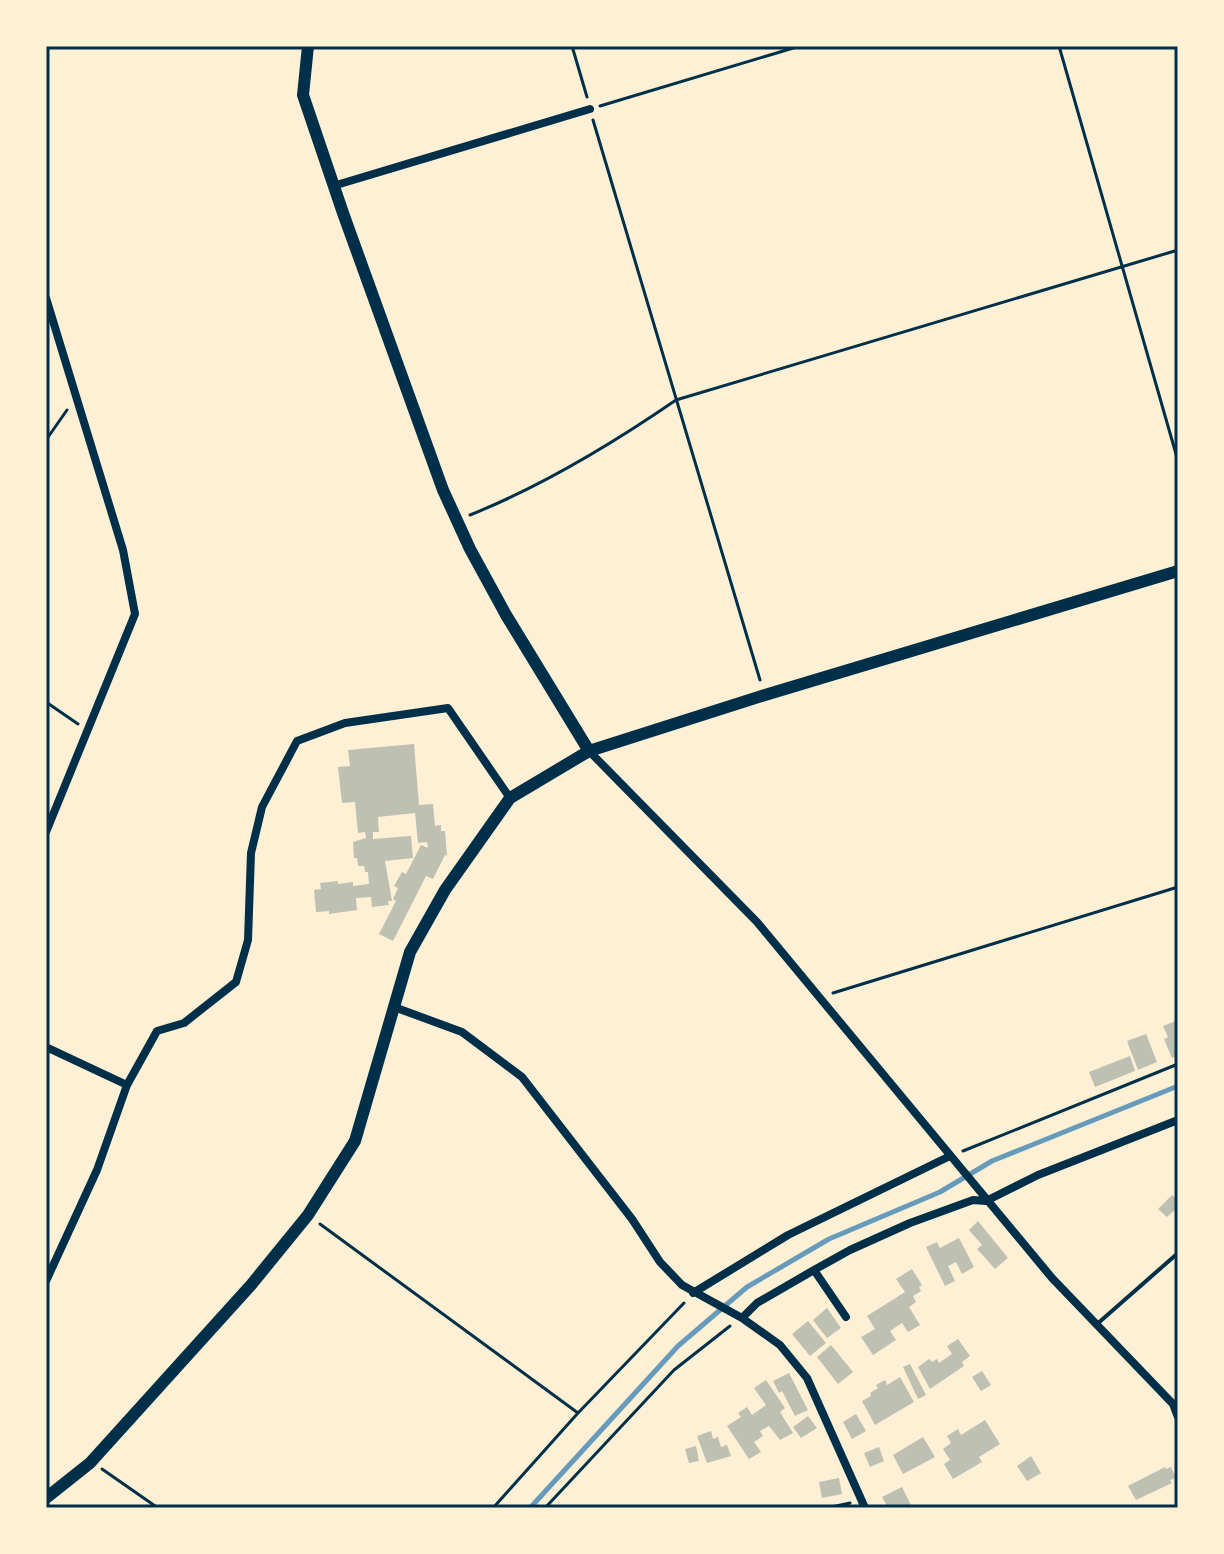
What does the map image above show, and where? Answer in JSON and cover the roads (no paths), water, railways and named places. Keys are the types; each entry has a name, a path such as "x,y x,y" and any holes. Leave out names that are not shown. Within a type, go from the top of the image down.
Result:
{"main road":[{"path":"308,46 303,95 443,490 506,615 589,751"},
{"path":"46,1498 90,1463 251,1285 308,1215 355,1141 410,952 438,902 510,798 589,751 1178,571"}],"street":[{"path":"333,186 590,109"},
{"path":"46,298 123,550 135,614 46,832"},
{"path":"46,1281 97,1170 127,1085 157,1031 184,1023 236,982 248,940 251,853 262,807 297,741 345,723 448,708 510,798"},
{"path":"589,751 757,922 986,1201 1052,1278 1173,1404 1178,1417"},
{"path":"394,1007 462,1032 522,1077 632,1219 660,1262 693,1293 738,1316 780,1345 807,1378 864,1504"},
{"path":"46,1047 127,1085"},
{"path":"738,1316 850,1250 910,1223 973,1200 986,1201 1038,1175 1178,1120"},
{"path":"693,1293 788,1235 953,1159"},
{"path":"814,1270 846,1317"}],"lane":[{"path":"1096,1325 1178,1253"}],"waterway":[{"path":"530,1508 678,1346 747,1287 829,1239 940,1192 992,1161 1178,1086"}]}
